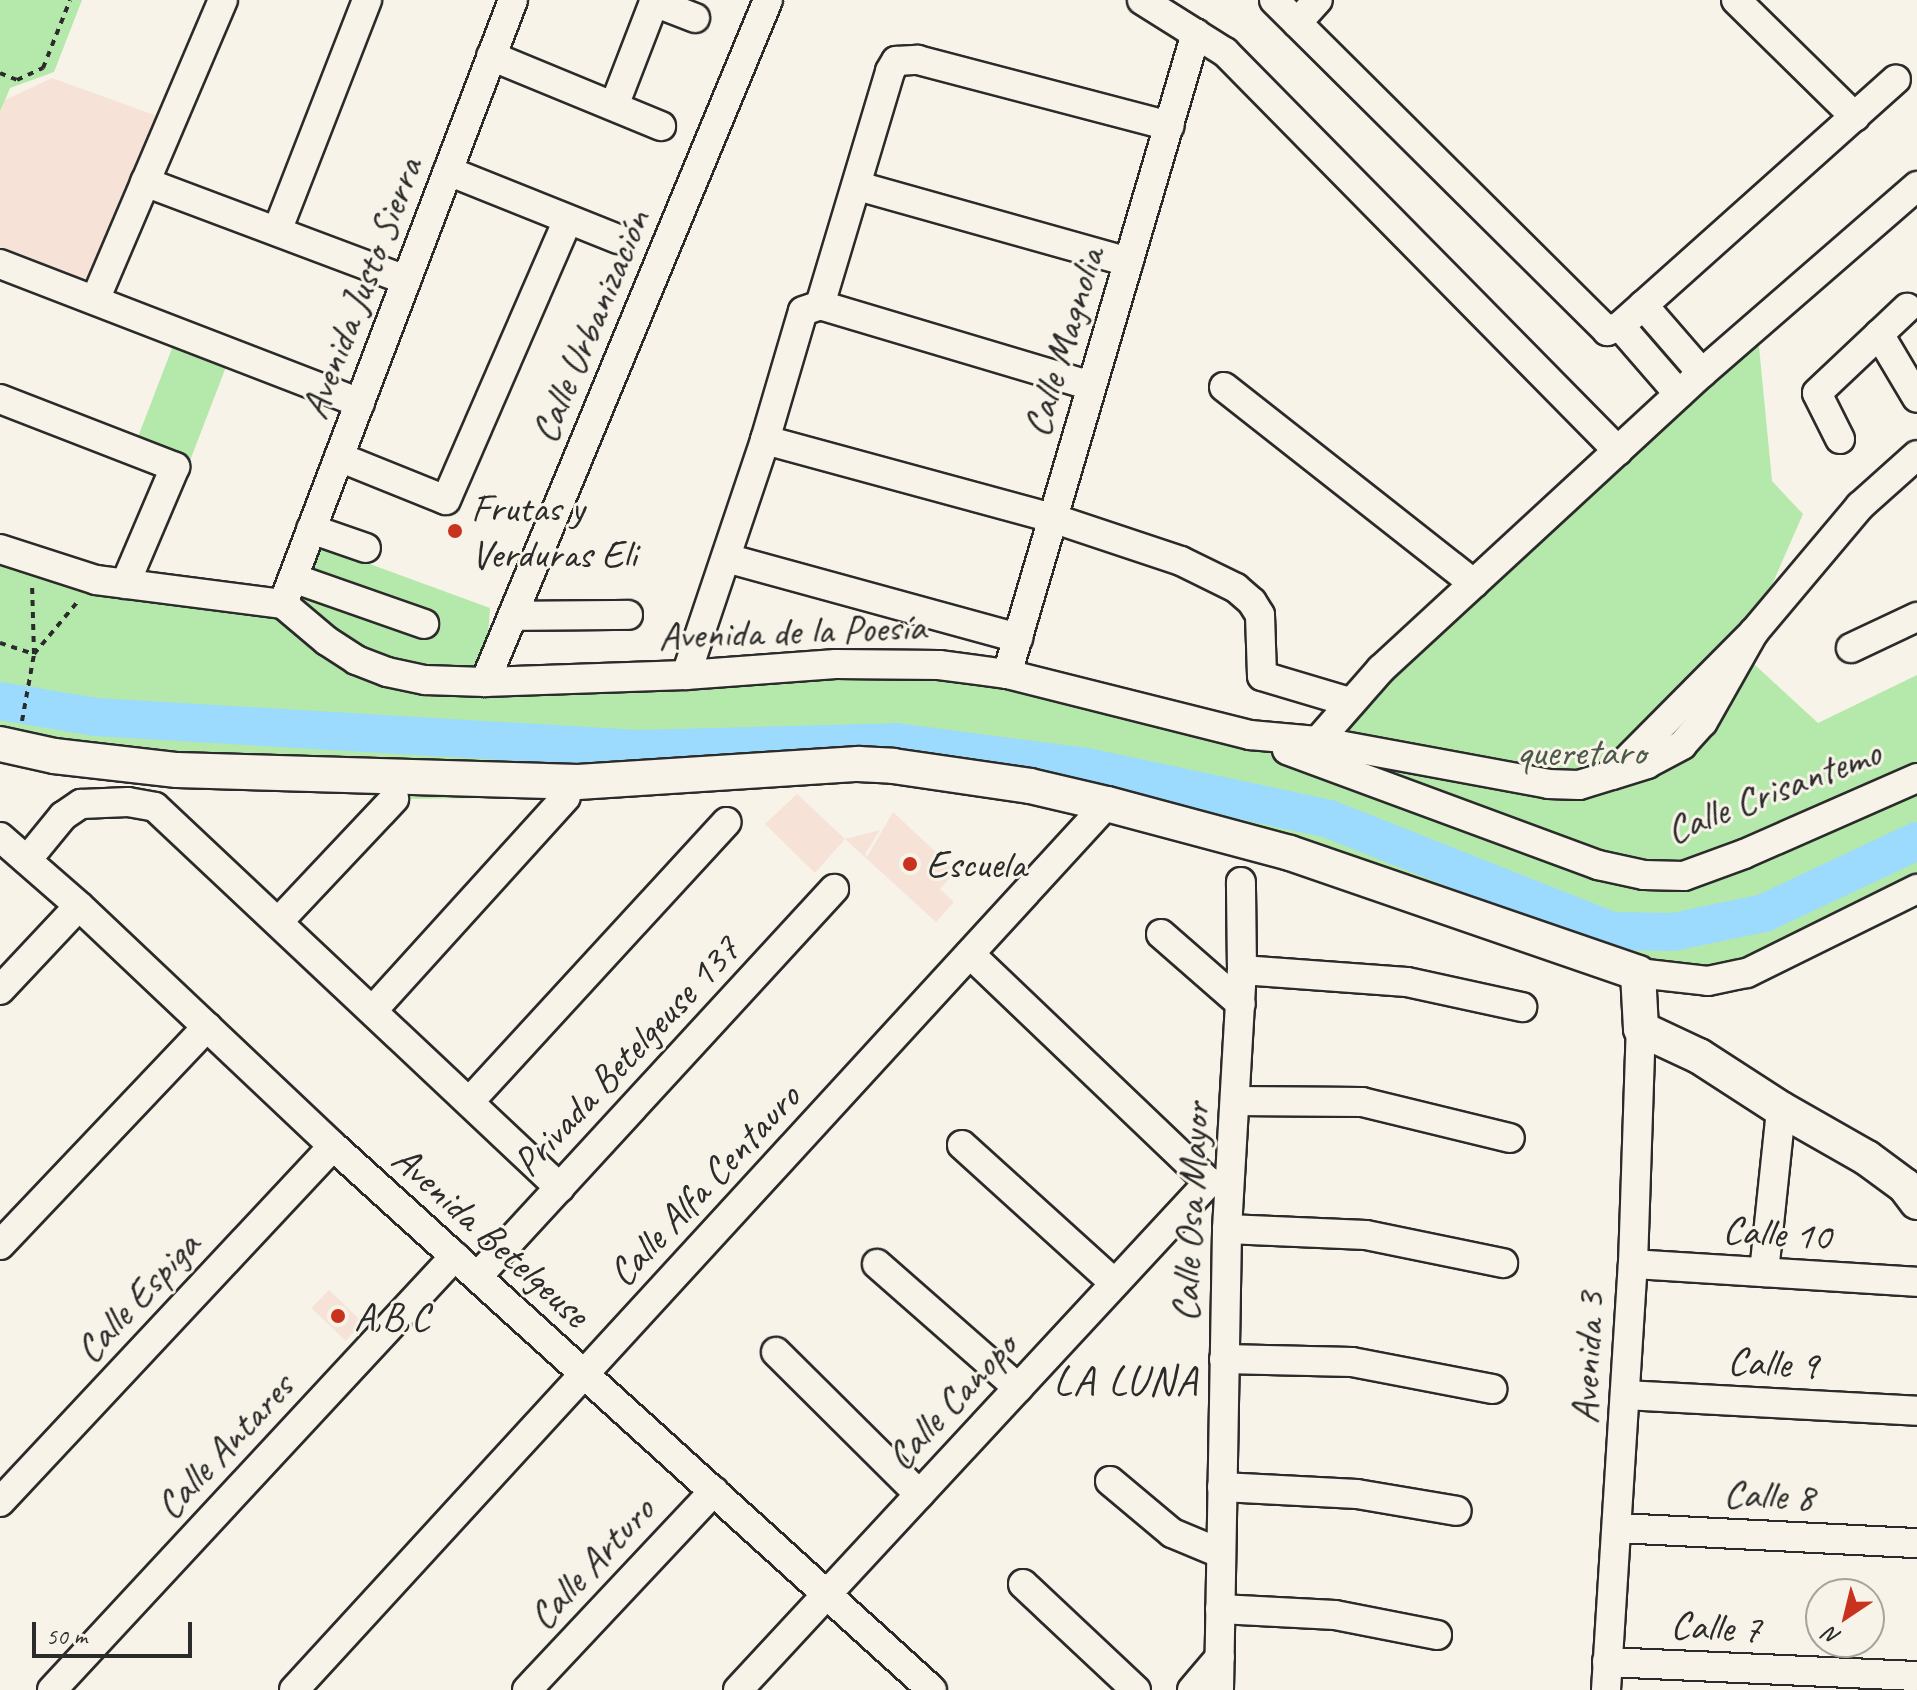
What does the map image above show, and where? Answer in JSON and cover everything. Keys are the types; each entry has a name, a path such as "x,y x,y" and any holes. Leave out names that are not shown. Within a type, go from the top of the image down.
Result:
{"main road":[{"path":"11,737 54,756 177,770 578,782 858,764 893,766 1030,786 1107,804 1290,853 1638,973 1641,1029 1699,1056 1781,1109 1867,1158 1905,1186 1917,1202"}],"street":[{"path":"95,300 223,0"},
{"path":"277,231 367,0"},
{"name":"Avenida Justo Sierra","path":"288,591 513,0"},
{"name":"Calle Urbanización","path":"485,682 768,0"},
{"path":"1142,0 1225,52 1618,451"},
{"path":"1274,0 1607,331 1620,326 1896,79"},
{"path":"1297,23 1318,0"},
{"path":"1736,0 1855,117"},
{"path":"614,106 654,1 695,18"},
{"name":"Calle Magnolia","path":"1007,674 1196,33"},
{"path":"491,56 661,126"},
{"path":"820,305 890,71 896,61 905,58 1170,126"},
{"path":"448,171 618,239"},
{"path":"145,182 406,280"},
{"path":"858,186 1129,262"},
{"path":"1310,749 1349,702 1474,584 1702,373 1917,186"},
{"path":"339,457 446,500 568,220"},
{"path":"0,264 360,403"},
{"path":"686,675 765,440 803,311 820,305 1091,386"},
{"path":"1643,305 1702,373"},
{"path":"1840,439 1817,393 1907,308"},
{"path":"1620,326 1679,394"},
{"path":"1879,334 1917,398"},
{"path":"1224,387 1474,584"},
{"path":"0,399 175,467 125,584"},
{"path":"765,440 1052,518 1181,561 1236,588 1252,602 1260,615 1262,676 1349,702"},
{"path":"1310,749 1548,784 1579,785 1647,764 1682,745 1703,722 1754,632 1860,506 1917,455"},
{"path":"311,529 366,548"},
{"path":"0,549 96,580 288,591 424,624"},
{"path":"726,558 1018,638"},
{"name":"Avenida de la Poesía","path":"288,591 327,641 356,660 387,672 425,680 485,682 686,675 836,664 939,665 1007,674 1310,749"},
{"path":"513,616 628,615"},
{"path":"1851,648 1917,617"},
{"name":"Calle Crisantemo","path":"1310,749 1598,865 1644,875 1684,876 1744,854 1917,778"},
{"path":"373,1010 566,797"},
{"path":"279,921 394,799"},
{"path":"27,860 63,816 81,804 128,802 155,807 560,1188"},
{"name":"Calle Alfa Centauro","path":"294,1690 1107,804"},
{"name":"Privada Betelgeuse 137","path":"470,1101 727,822"},
{"name":"Avenida Betelgeuse","path":"0,837 79,906 333,1146 583,1375 932,1690"},
{"name":"Calle Osa Mayor","path":"1219,1690 1227,1229 1219,1184 1236,1101 1242,970 1241,882"},
{"name":"Privada Betelgeuse 137","path":"478,1276 834,889"},
{"path":"1638,973 1708,981 1747,973 1917,889"},
{"path":"0,990 79,906"},
{"path":"1161,934 1241,1004"},
{"path":"970,954 1219,1184"},
{"path":"1242,970 1407,982 1522,1007"},
{"path":"0,1245 207,1027"},
{"name":"Avenida 3","path":"1606,1676 1633,1264 1641,1029"},
{"path":"1236,1101 1362,1102 1510,1138"},
{"path":"1764,1272 1781,1109"},
{"path":"962,1145 1114,1283"},
{"name":"Calle Espiga","path":"0,1502 333,1146"},
{"name":"Calle Canopo","path":"738,1690 1114,1283 1219,1184"},
{"path":"1227,1229 1366,1235 1503,1263"},
{"name":"Calle Antares","path":"52,1690 455,1256"},
{"path":"877,1264 1018,1388"},
{"name":"Calle 10","path":"1633,1264 1917,1282"},
{"path":"776,1352 919,1494"},
{"path":"1224,1359 1352,1362 1492,1389"},
{"name":"Calle 9","path":"1625,1395 1917,1411"},
{"path":"1917,1400 1917,1411"},
{"path":"1110,1481 1172,1533 1220,1553"},
{"path":"1222,1487 1357,1494 1457,1511"},
{"name":"Calle Arturo","path":"527,1690 714,1491"},
{"name":"Calle 8","path":"1618,1528 1917,1543"},
{"path":"1023,1584 1136,1690"},
{"path":"1220,1609 1335,1615 1437,1635"},
{"path":"1192,1690 1220,1657"},
{"name":"Calle 7","path":"1606,1676 1917,1676"}],"path":[{"path":"0,85 2,74 17,80 43,68 70,0"},
{"path":"11,737 33,657 31,561"},
{"path":"33,657 96,580"},
{"path":"0,643 33,657"}],"shaded area":[{"path":"52,78 171,121 99,295 0,254 0,114 5,100"},
{"name":"Escuela","path":"797,794 845,839 815,873 765,824"},
{"name":"Escuela","path":"893,812 956,871 940,889 954,902 936,922 845,839 880,830 865,854 867,857"},
{"name":"A,B,C","path":"329,1290 363,1323 345,1341 312,1308"}],"green space":[{"path":"0,0 82,0 54,72 10,88 0,112"},
{"name":"queretaro","path":"1757,326 1772,481 1803,514 1742,653 1818,723 1917,675 1917,889 1708,981 1291,853 893,766 566,797 394,799 0,741 0,549 283,604 307,541 490,608 485,681 1007,674 1317,741"},
{"path":"176,338 229,358 188,467 134,446"}],"waterway":[{"path":"0,701 96,717 637,749 896,742 1087,767 1329,819 1612,931 1673,932 1764,913 1917,841"}],"place":[{"name":"Frutas y Verduras Eli","path":"455,531"},
{"name":"Escuela","path":"910,864"},
{"name":"A,B,C","path":"338,1316"}],"district":[{"name":"LA LUNA","path":"1126,1381"}]}
